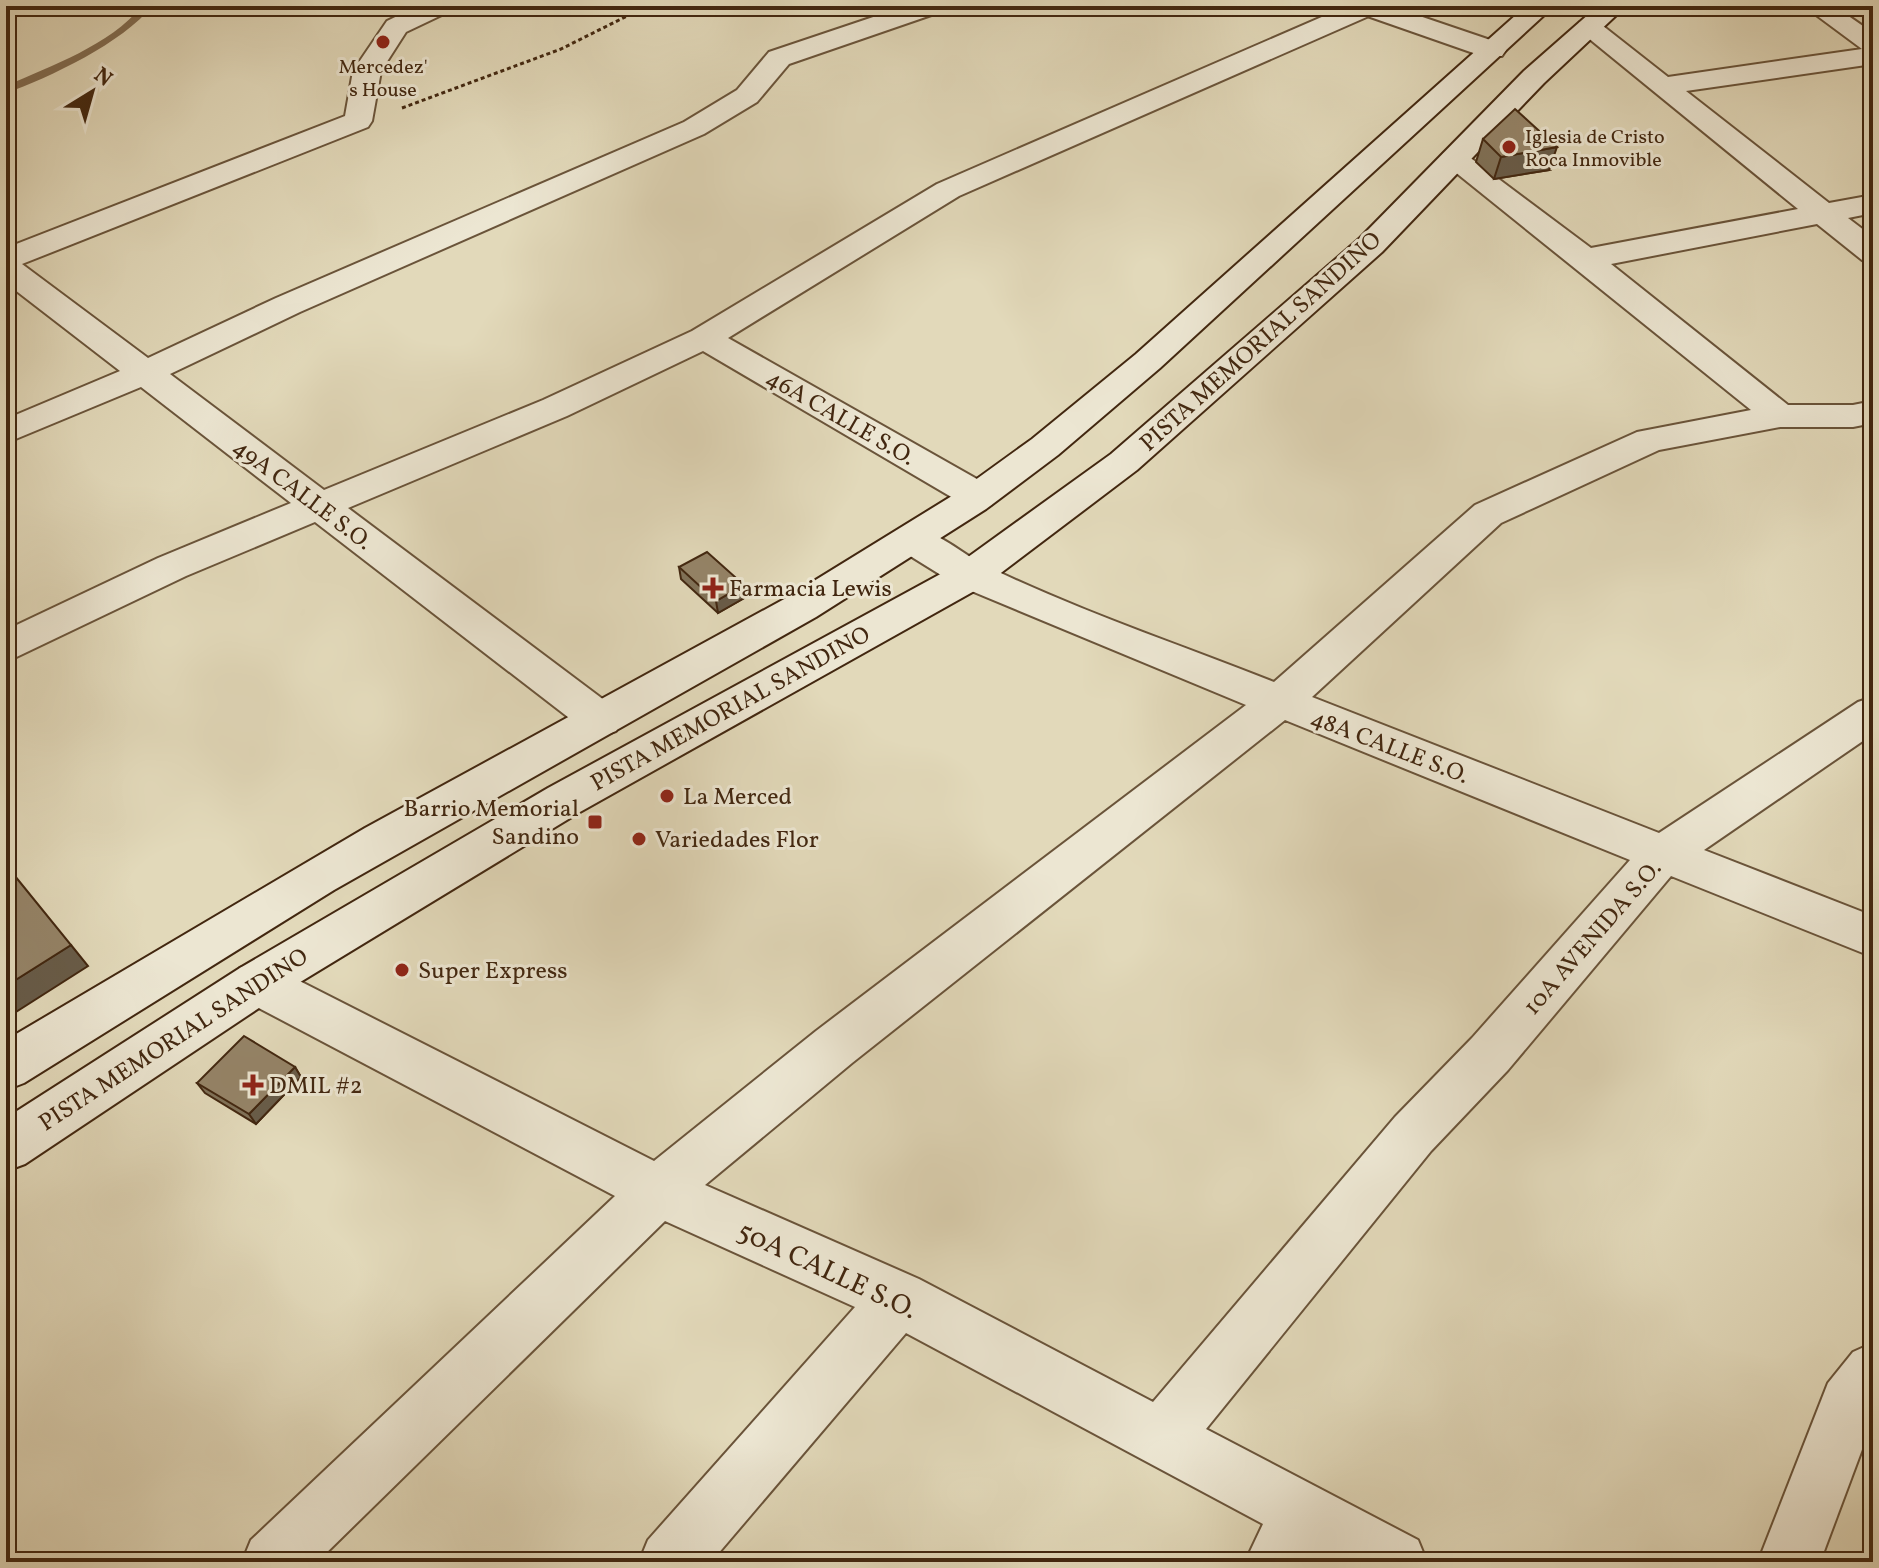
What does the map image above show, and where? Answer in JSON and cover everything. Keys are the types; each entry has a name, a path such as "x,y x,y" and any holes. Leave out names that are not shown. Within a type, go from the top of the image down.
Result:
{"street":[{"path":"6,259 358,121 367,71 396,27 439,6"},
{"path":"6,432 694,128 747,96 779,58 931,6"},
{"path":"6,647 172,567 555,408 704,338 948,190 1367,6 1492,50"},
{"path":"6,1067 199,945 601,720 913,540 978,496 1092,409 1140,368 1541,6"},
{"name":"PISTA MEMORIAL SANDINO","path":"6,1147 257,983 564,800 971,575 1124,462 1371,245 1534,77 1613,6"},
{"path":"1817,6 1873,45"},
{"path":"1589,28 1873,253"},
{"path":"1665,86 1873,56"},
{"path":"1454,159 1585,259 1780,416"},
{"path":"1585,259 1873,204"},
{"name":"49A CALLE S.O.","path":"6,267 601,720"},
{"name":"46A CALLE S.O.","path":"704,338 978,496"},
{"path":"273,1562 658,1191 834,1047 1279,702 1488,514 1650,440 1780,416 1853,416 1873,412"},
{"name":"48A CALLE S.O.","path":"913,540 971,575 1279,702 1873,937"},
{"name":"10A AVENIDA S.O.","path":"1161,1438 1413,1134 1490,1054 1664,853 1873,713"},
{"name":"50A CALLE S.O.","path":"257,983 658,1191 899,1299 1161,1438 1289,1537 1396,1562"},
{"path":"670,1562 899,1299"},
{"path":"1789,1562 1849,1404 1873,1372"}],"path":[{"path":"358,121 417,104 561,49 647,6"}],"building":[{"path":"1515,109 1557,147 1501,157 1483,139"},
{"path":"707,552 744,585 716,601 679,567"},
{"path":"6,865 71,945 6,986"},
{"name":"DMIL #2","path":"244,1036 295,1067 249,1114 197,1083"}],"waterway":[{"path":"6,90 104,42 137,18 147,6"}],"place":[{"name":"Mercedez' s House","path":"383,42"},
{"name":"Iglesia de Cristo Roca Inmovible","path":"1509,147"},
{"name":"Farmacia Lewis","path":"713,588"},
{"name":"La Merced","path":"667,796"},
{"name":"Barrio Memorial Sandino","path":"595,822"},
{"name":"Variedades Flor","path":"639,839"},
{"name":"Super Express","path":"402,970"},
{"name":"DMIL #2","path":"253,1085"}]}
